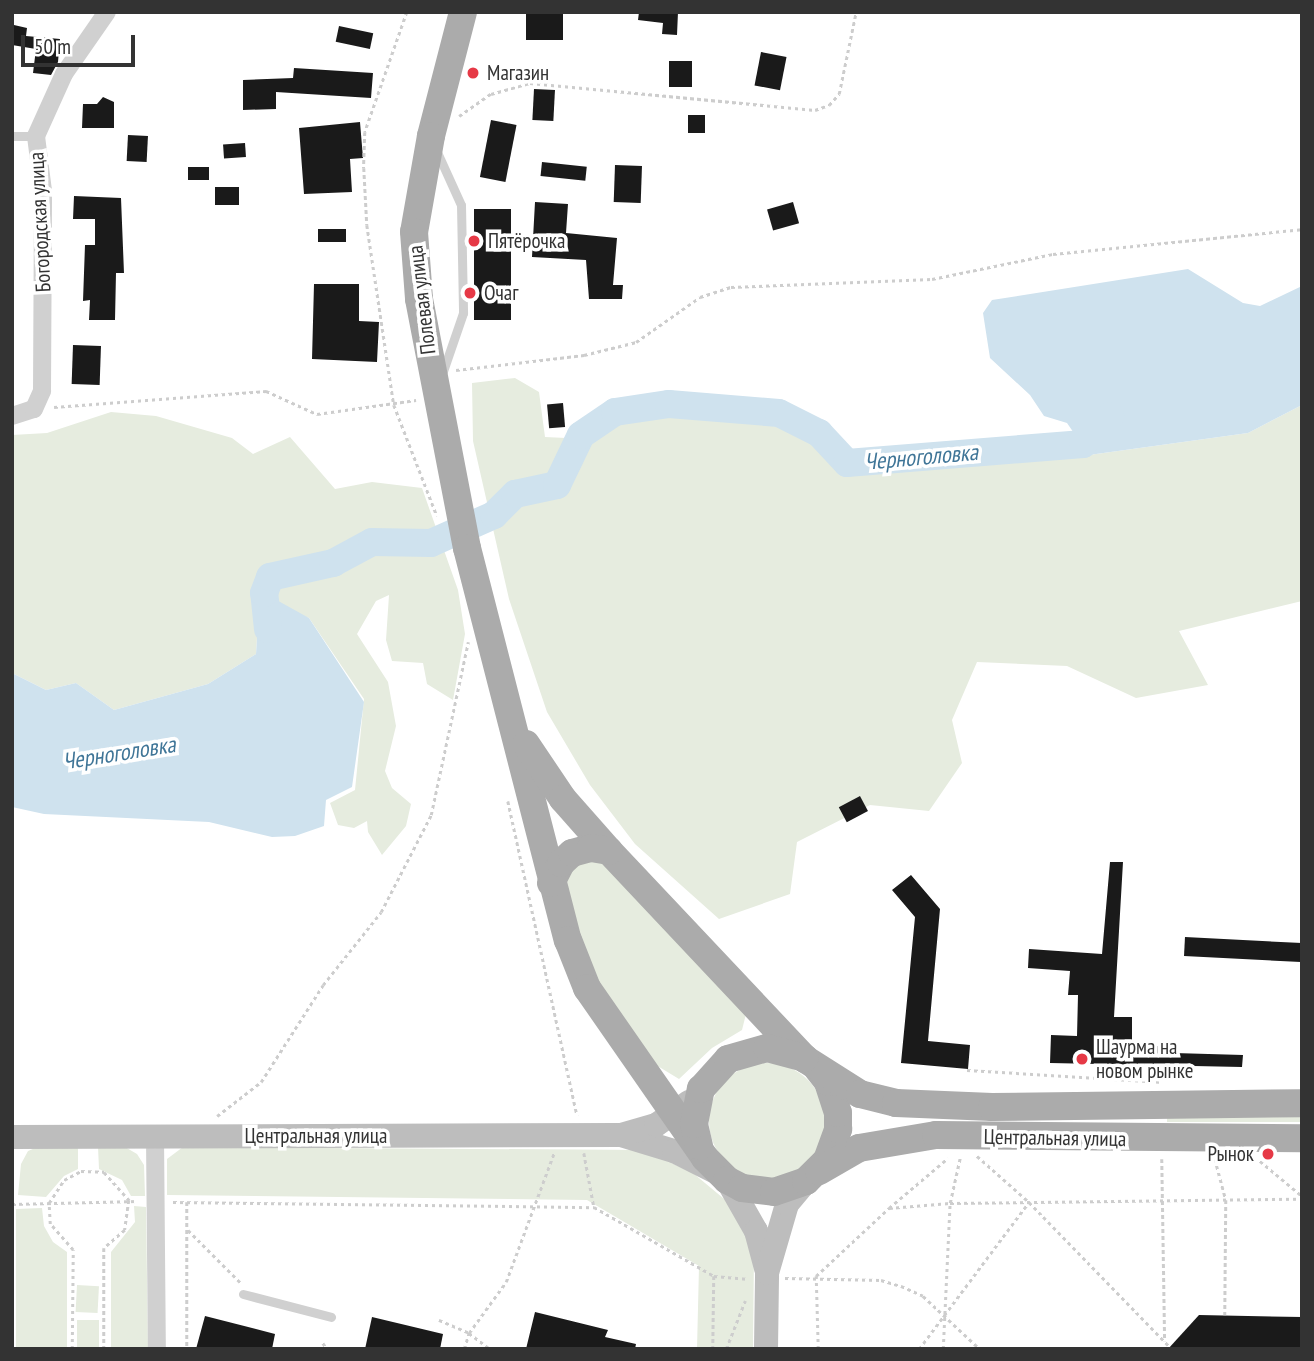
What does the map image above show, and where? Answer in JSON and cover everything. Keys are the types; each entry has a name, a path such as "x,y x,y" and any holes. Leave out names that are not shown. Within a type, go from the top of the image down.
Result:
{"main road":[{"name":"Полевая улица","path":"463,12 430,136 414,237 458,507 513,720 551,883 587,988 716,1170"},
{"path":"513,720 563,799 812,1064 832,1090 838,1113 834,1145 811,1176 782,1190 758,1192 716,1170 694,1124 701,1089 713,1072 747,1051 767,1048 812,1064"},
{"path":"551,883 561,863 572,853 591,848 609,851"},
{"name":"Центральная улица","path":"812,1064 860,1094 896,1103 1163,1108 1302,1103"},
{"name":"Центральная улица","path":"811,1176 859,1148 936,1135 1302,1138"}],"street":[{"name":"Богородская улица","path":"34,408 42,391 44,341 43,191 36,136 64,74 107,12"},
{"path":"12,416 34,408"},
{"path":"621,1135 676,1115 701,1089"},
{"path":"621,1135 674,1151 716,1170 756,1231 774,1276"},
{"name":"Центральная улица","path":"12,1137 621,1135"},
{"path":"155,1136 157,1349"},
{"path":"766,1349 774,1276 787,1204 811,1176"}],"lane":[{"path":"12,136 36,136"},
{"path":"430,136 461,205 463,313 439,383"},
{"path":"243,1294 331,1317"}],"path":[{"path":"430,136 491,94 530,83 814,110 829,105 839,94 856,12"},
{"path":"34,408 266,391 317,414 439,383 636,342 701,297 731,287 932,279 1053,254 1302,229"},
{"path":"208,1123 261,1082 323,985 381,912 431,815 470,632"},
{"path":"967,1070 1163,1082"},
{"path":"464,1349 469,1333 506,1282 539,1203 560,1135"},
{"path":"818,1349 817,1276 889,1208 953,1153"},
{"path":"973,1153 1029,1202 1170,1347"},
{"path":"1214,1153 1226,1200 1225,1315"},
{"path":"1162,1155 1160,1200 1165,1342"},
{"path":"943,1349 950,1203 961,1156"},
{"path":"1260,1161 1302,1197"},
{"path":"72,1349 73,1250 50,1224 49,1203 64,1180 81,1171 104,1172 129,1200 125,1230 104,1248 104,1349"},
{"path":"889,1208 950,1203 1302,1197"},
{"path":"12,1204 129,1200 539,1203 594,1207 714,1276 754,1280 726,1349"},
{"path":"187,1202 187,1349"},
{"path":"919,1349 1029,1202"},
{"path":"185,1228 254,1297"},
{"path":"713,1349 714,1276"},
{"path":"774,1276 880,1280 901,1286 945,1314 980,1349"},
{"path":"439,1320 469,1333 490,1349"},
{"path":"323,1343 327,1349"}],"shaded area":[{"path":"515,378 539,392 545,437 566,438 582,422 668,414 703,416 794,429 848,476 1089,455 1248,433 1302,405 1302,601 1179,631 1208,685 1136,698 1067,666 977,662 952,720 962,763 929,811 870,805 797,842 790,894 719,919 635,844 590,785 547,712 509,599 473,441 472,383"},
{"path":"111,412 156,416 232,438 253,454 290,437 335,489 372,482 422,488 458,590 465,634 453,700 427,684 423,663 392,661 386,640 389,595 376,601 357,634 388,682 396,726 385,771 392,788 411,804 406,826 382,855 368,832 367,821 354,828 338,825 330,803 355,790 364,699 309,618 251,597 258,622 256,654 208,684 114,710 76,683 46,690 12,673 12,435 47,433"},
{"path":"602,857 746,1014 742,1030 712,1048 679,1079 656,1065 597,987 570,918 566,868"},
{"path":"767,1063 789,1068 808,1080 820,1099 825,1121 820,1143 808,1162 789,1174 767,1179 745,1174 726,1162 714,1143 709,1121 714,1099 726,1080 745,1068"},
{"path":"1167,1111 1302,1111 1302,1122 1167,1122"},
{"path":"40,1146 78,1147 78,1169 64,1176 46,1197 18,1195 21,1164 28,1151"},
{"path":"98,1147 125,1147 137,1154 144,1165 145,1196 131,1196 122,1180 99,1169"},
{"path":"183,1147 643,1150 693,1173 729,1203 754,1253 753,1349 697,1349 699,1266 587,1200 167,1195 167,1159"},
{"path":"134,1206 146,1207 148,1349 111,1349 111,1252 135,1222"},
{"path":"42,1208 44,1226 53,1242 67,1252 67,1349 16,1349 16,1209"},
{"path":"77,1285 99,1286 98,1313 76,1312"},
{"path":"77,1320 99,1320 99,1349 77,1349"}],"water":[{"path":"1188,269 1243,303 1260,306 1302,286 1302,405 1248,433 1089,455 1067,423 1044,416 1030,395 990,358 983,313 992,300"},
{"path":"264,593 309,618 364,702 352,787 326,800 324,826 295,836 272,837 209,822 44,814 12,807 12,673 46,690 76,683 114,710 208,684 256,654 258,622 251,597"}],"building":[{"path":"526,12 563,12 563,40 526,40"},
{"path":"639,12 678,12 677,35 662,34 663,23 638,20"},
{"path":"14,25 27,28 26,36 60,39 58,62 51,75 33,73 36,49 12,45"},
{"path":"339,26 373,33 370,49 336,42"},
{"path":"761,52 787,57 780,90 755,85"},
{"path":"669,61 692,61 692,87 669,87"},
{"path":"294,68 373,73 371,98 276,92 276,109 243,110 243,80 293,78"},
{"path":"534,89 555,90 553,121 532,120"},
{"path":"103,97 114,102 114,128 82,128 83,104 97,104"},
{"path":"688,115 705,115 705,133 688,133"},
{"path":"491,120 517,125 505,182 480,177"},
{"path":"360,122 363,158 350,159 352,192 304,194 299,128"},
{"path":"128,135 148,136 147,162 127,161"},
{"path":"245,143 246,157 224,159 223,145"},
{"path":"542,162 587,167 585,181 541,176"},
{"path":"615,165 642,166 641,203 614,202"},
{"path":"188,167 209,167 209,180 188,180"},
{"path":"215,187 239,187 239,205 215,205"},
{"path":"74,196 121,198 124,273 116,273 115,320 89,320 90,300 83,301 85,245 95,245 95,219 73,219"},
{"path":"535,202 568,204 566,233 617,238 613,285 623,285 622,299 589,299 586,260 532,257"},
{"path":"793,202 799,223 773,231 767,209"},
{"path":"474,209 511,209 511,320 474,320"},
{"path":"318,229 346,229 346,242 318,242"},
{"path":"314,284 359,284 359,321 379,322 377,362 312,359"},
{"path":"73,345 101,346 100,385 72,384"},
{"path":"563,403 565,427 549,428 547,404"},
{"path":"860,796 868,811 847,822 839,807"},
{"path":"1110,862 1123,862 1114,1017 1132,1017 1132,1046 1174,1046 1174,1053 1243,1055 1242,1067 1050,1063 1051,1035 1077,1036 1078,995 1068,995 1070,971 1028,968 1029,949 1102,954"},
{"path":"911,875 940,909 928,1041 970,1045 968,1069 901,1063 915,917 892,890"},
{"path":"1185,937 1302,943 1301,962 1184,956"},
{"path":"535,1312 608,1330 605,1337 636,1344 635,1349 526,1349"},
{"path":"1199,1315 1302,1317 1302,1349 1168,1349"},
{"path":"205,1316 275,1334 272,1349 196,1349"},
{"path":"372,1317 443,1334 440,1349 365,1349"}],"waterway":[{"name":"Черноголовка","path":"268,629 264,593 270,577 333,563 372,542 431,543 494,515 515,494 557,485 581,435 615,412 669,404 779,413 819,433 847,463 1083,444 1110,416"}],"place":[{"name":"Магазин","path":"473,73"},
{"name":"Пятёрочка","path":"474,241"},
{"name":"Очаг","path":"470,293"},
{"name":"Шаурма на новом рынке","path":"1082,1059"},
{"name":"Рынок","path":"1268,1154"}]}
